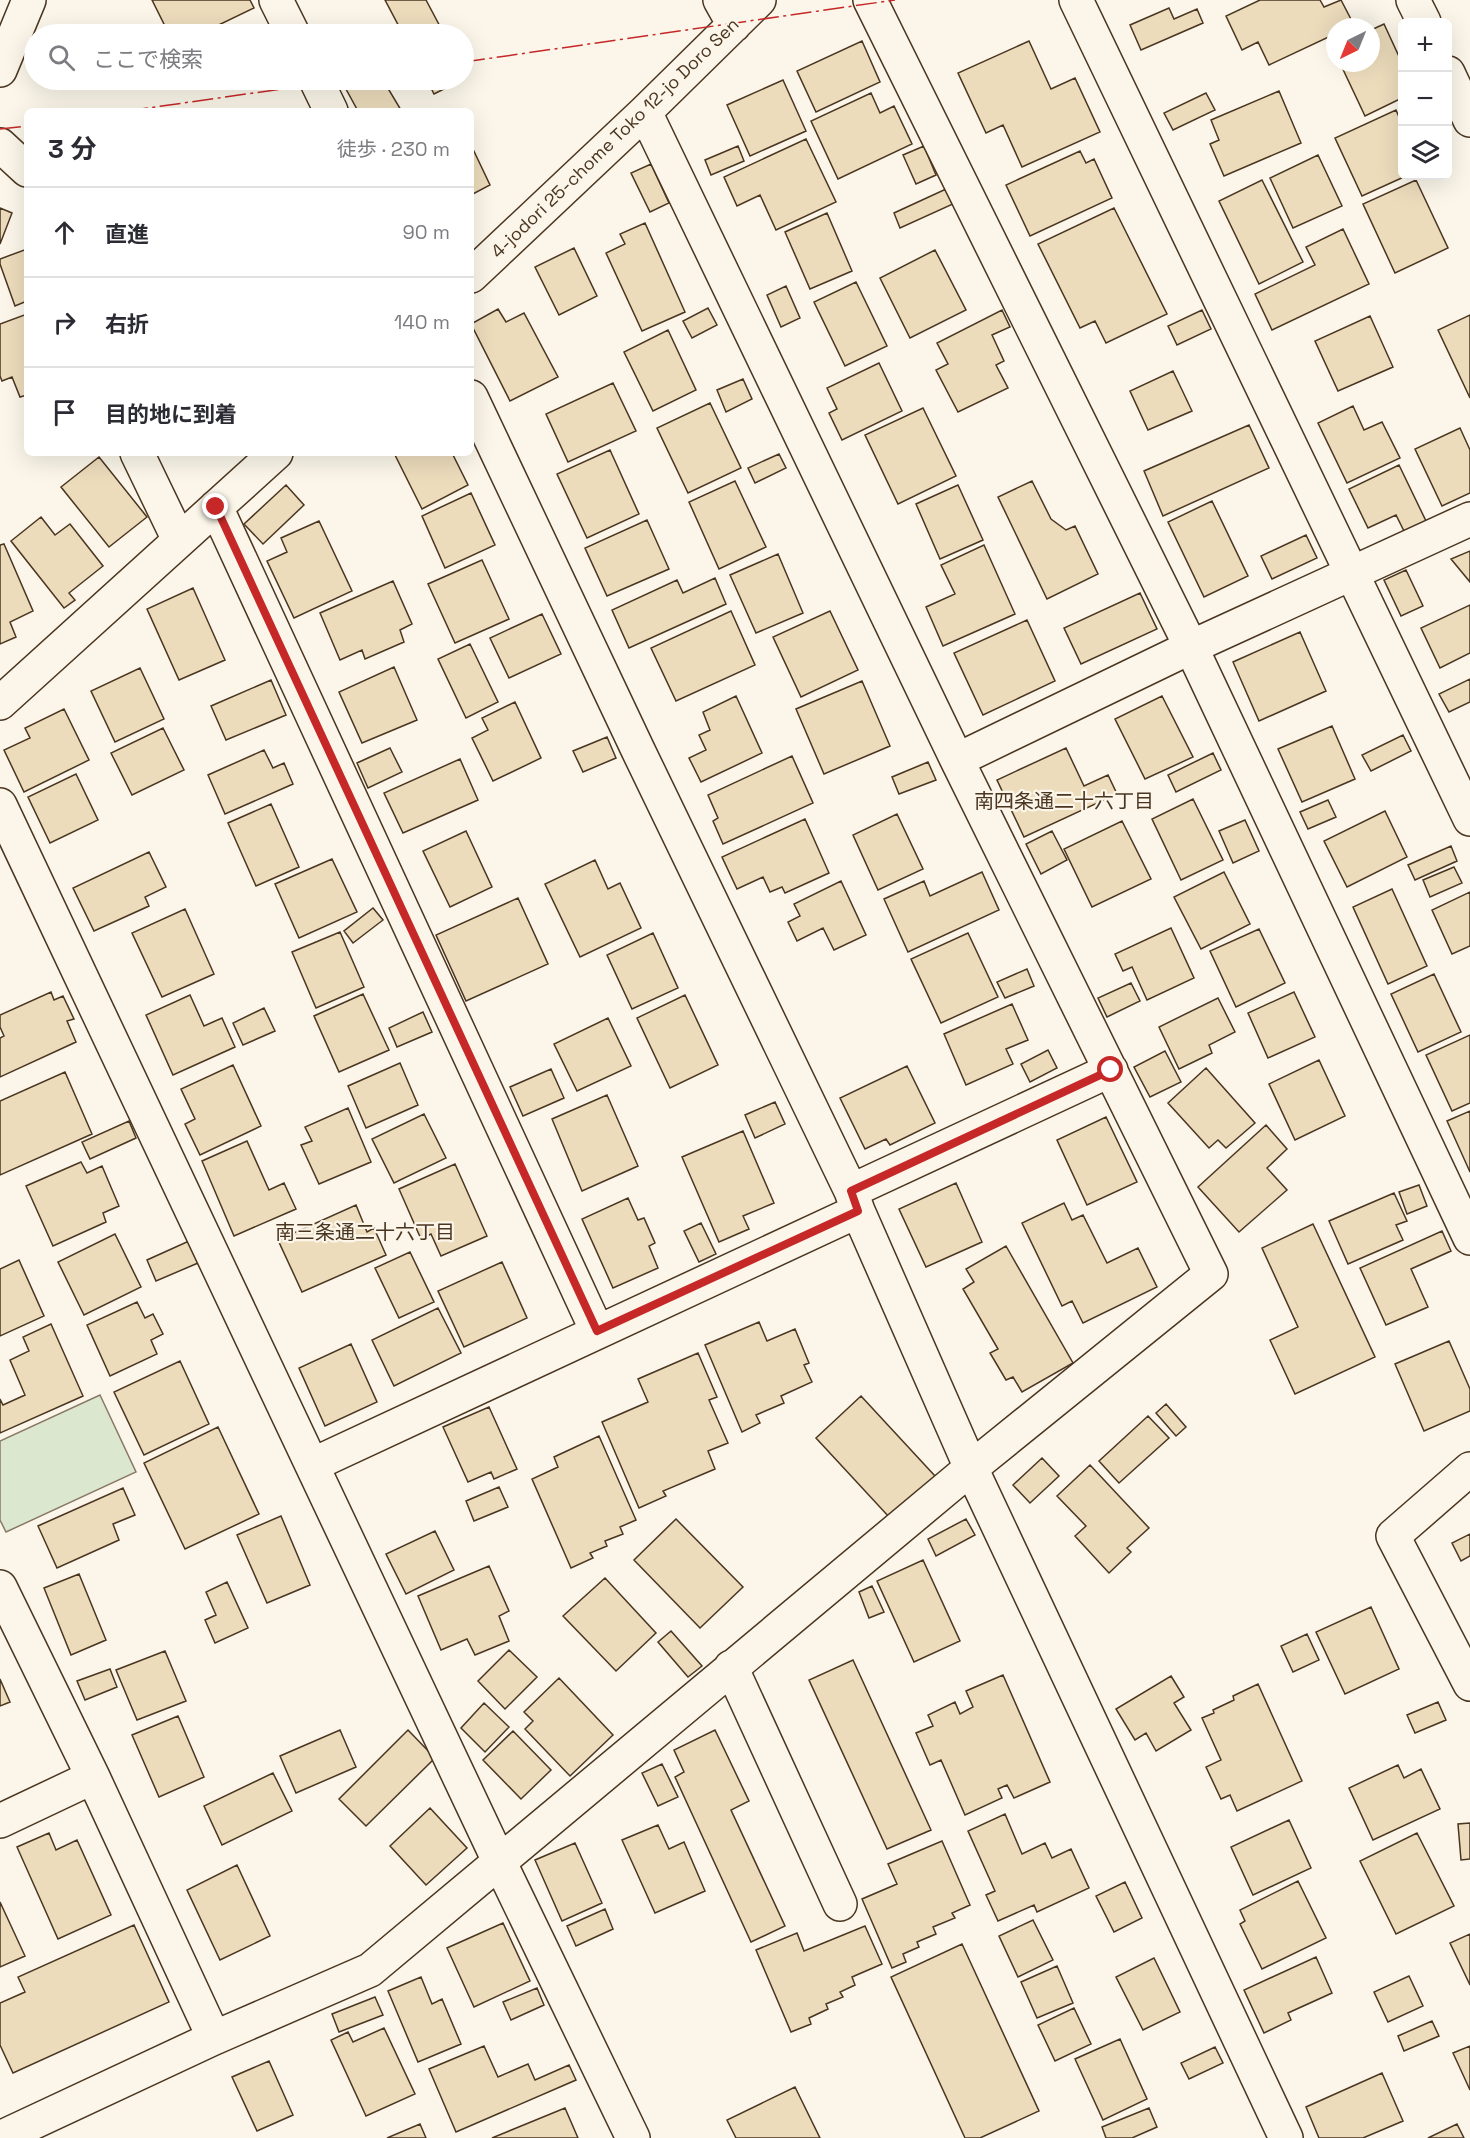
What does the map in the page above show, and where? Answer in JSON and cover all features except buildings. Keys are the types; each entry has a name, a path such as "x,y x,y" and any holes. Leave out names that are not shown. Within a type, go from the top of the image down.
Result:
{"street":[{"path":"0,70 29,0"},
{"path":"276,0 288,24"},
{"name":"4-jodori 25-chome Toko 12-jo Doro Sen","path":"474,273 645,112 727,12 759,0"},
{"path":"870,0 1191,647 1470,1238"},
{"path":"1076,0 1470,819"},
{"path":"1413,0 1422,18"},
{"path":"1452,81 1470,120"},
{"path":"320,90 329,108"},
{"path":"0,2138 214,2038 370,1970 971,1468 1211,1274 957,760 645,112"},
{"path":"0,145 24,167"},
{"path":"474,403 854,1201 971,1468 1286,2138"},
{"path":"138,456 179,540"},
{"path":"0,703 273,456"},
{"path":"216,507 597,1331"},
{"path":"957,760 1191,647 1470,519"},
{"path":"0,805 633,2138"},
{"path":"312,1465 597,1331 1111,1070"},
{"path":"1470,1469 1393,1536 1470,1684"},
{"path":"0,1587 93,1777 214,2038"},
{"path":"731,1667 840,1904"},
{"path":"0,1821 93,1777"}],"green space":[{"path":"100,1395 136,1472 6,1532 0,1520 0,1441"}],"power":[{"path":"474,61 895,0"},
{"path":"148,108 275,90"},
{"path":"0,129 24,126"}],"district":[{"name":"南四条通二十六丁目","path":"1064,801"},
{"name":"南三条通二十六丁目","path":"365,1232"}],"route":[{"path":"216,507 597,1331 858,1211 851,1191 1111,1070"}]}
